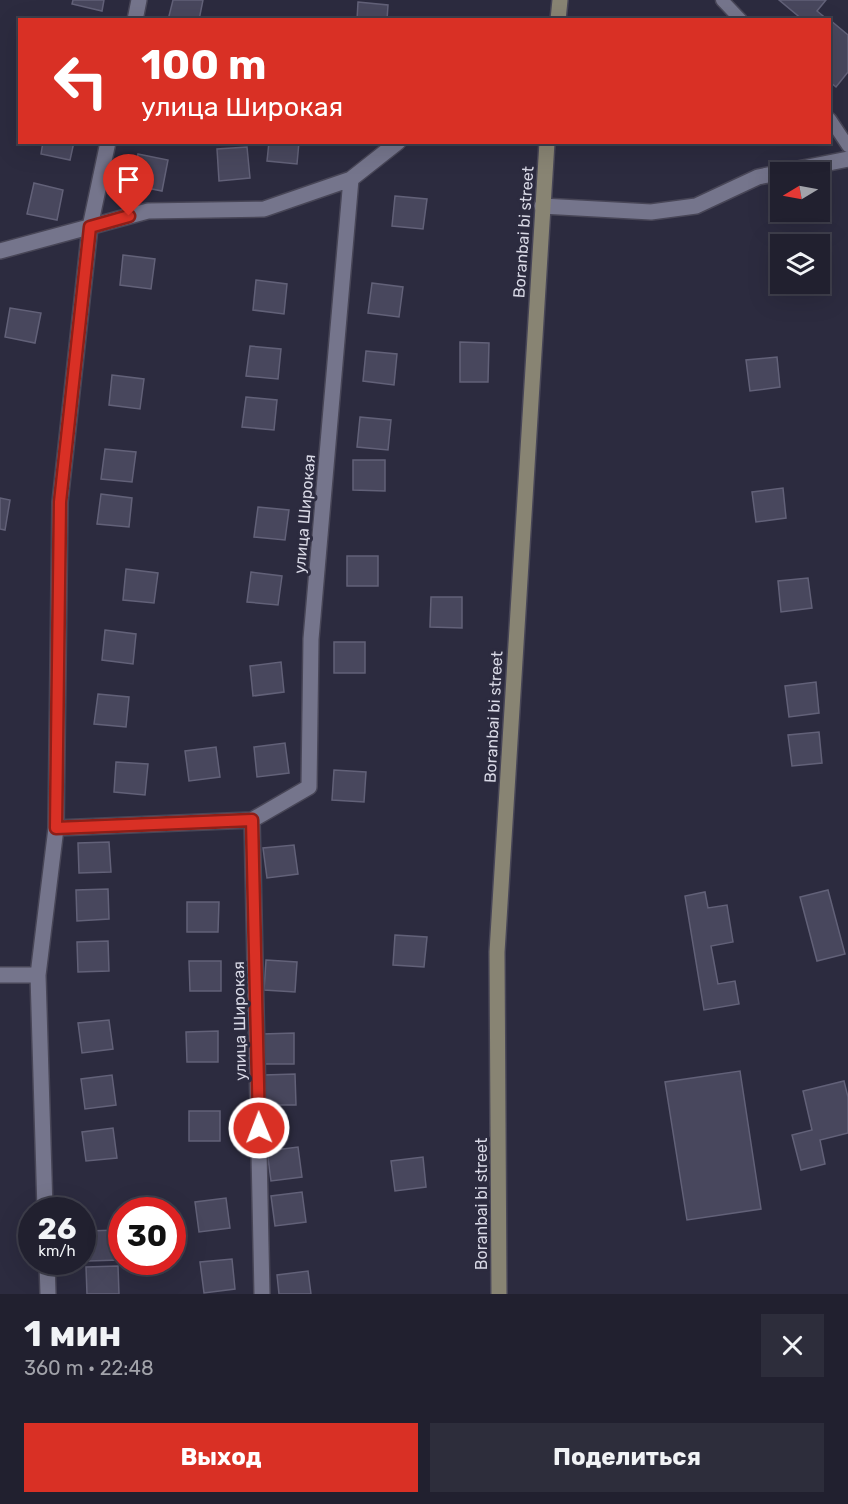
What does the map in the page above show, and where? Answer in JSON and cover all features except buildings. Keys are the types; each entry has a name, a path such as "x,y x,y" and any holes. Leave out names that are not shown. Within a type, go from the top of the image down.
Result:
{"main road":[{"path":"558,18 560,0"},
{"name":"Boranbai bi street","path":"499,1294 497,952 547,144"}],"street":[{"path":"135,18 139,0"},
{"path":"45,1197 38,975 56,828 60,502 90,227 108,144"},
{"path":"0,251 148,211 264,209 351,179 395,144"},
{"path":"542,206 651,212 696,206 758,177 848,159"},
{"name":"улица Широкая","path":"56,828 252,820 309,787 311,639 351,179"},
{"name":"улица Широкая","path":"252,820 262,1294"},
{"path":"0,975 38,975"},
{"path":"47,1275 48,1294"}],"lane":[{"path":"722,0 739,18"},
{"path":"831,120 848,146"}],"route":[{"path":"129,216 90,227 80,308 60,502 56,828 252,820 259,1128"}]}
